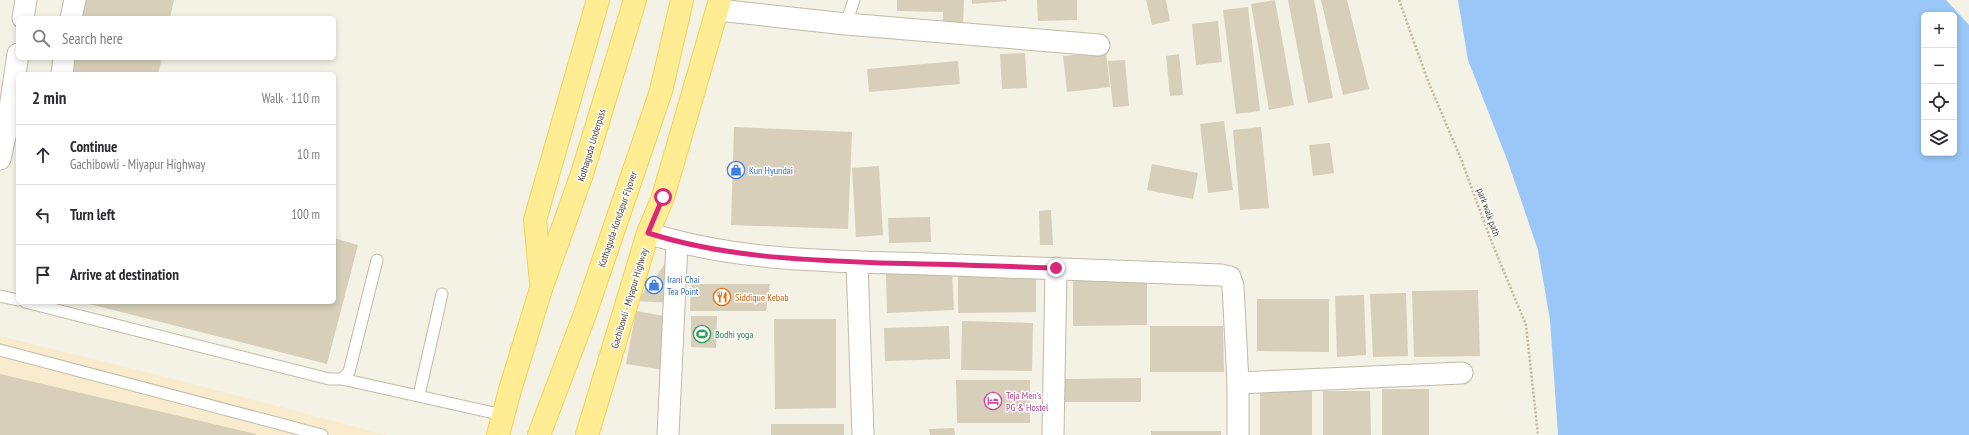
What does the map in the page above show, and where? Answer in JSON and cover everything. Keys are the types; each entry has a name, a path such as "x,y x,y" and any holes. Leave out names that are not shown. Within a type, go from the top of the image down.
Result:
{"main road":[{"path":"501,425 541,289 535,220 598,0"},
{"name":"Kothaguda Underpass","path":"541,289 582,174 635,0"},
{"name":"Kothaguda-Kondapur Flyover","path":"539,435 585,314 661,91 682,0"},
{"name":"Gachibowli - Miyapur Highway","path":"587,435 648,233 663,197 719,5"}],"street":[{"path":"24,16 26,0"},
{"path":"72,16 75,0"},
{"path":"719,5 846,24 1098,45"},
{"path":"17,72 18,60"},
{"path":"62,72 64,60"},
{"path":"0,159 12,129 16,79"},
{"path":"648,233 677,243 755,256 856,262 1221,274 1230,277 1233,286 1238,382 1238,435"},
{"path":"668,435 677,243"},
{"path":"856,262 863,435"},
{"path":"1053,435 1056,268"},
{"path":"1238,382 1462,373"}],"lane":[{"path":"846,24 854,0"},
{"path":"342,379 349,372 377,260"},
{"path":"419,396 442,294"},
{"path":"0,296 16,300"},
{"path":"33,304 329,379 342,379 419,396 501,425"},
{"path":"0,350 322,435"}],"path":[{"name":"park walk path","path":"1399,0 1428,81 1461,159 1490,238 1526,325 1538,435"}],"shaded area":[{"path":"0,336 178,380 386,435 0,435"}],"water":[{"path":"1458,0 1946,0 1969,25 1969,435 1558,435 1550,320 1538,250 1508,162 1468,60"}],"building":[{"path":"86,0 174,0 170,16 82,16"},
{"path":"897,0 964,0 963,25 943,25 943,12 897,11"},
{"path":"972,0 1007,0 1007,1 972,4"},
{"path":"1037,0 1077,0 1077,20 1038,21"},
{"path":"1146,0 1166,0 1170,21 1152,25"},
{"path":"1275,0 1294,105 1269,110 1251,4"},
{"path":"1288,0 1314,0 1333,98 1308,103"},
{"path":"1321,0 1347,0 1369,89 1343,95"},
{"path":"1248,7 1260,111 1236,114 1223,10"},
{"path":"1218,21 1222,62 1196,65 1192,24"},
{"path":"1106,52 1110,87 1067,92 1063,56"},
{"path":"1025,53 1027,88 1002,89 1000,54"},
{"path":"1179,54 1183,95 1170,96 1166,56"},
{"path":"74,60 162,60 158,72 71,72"},
{"path":"1125,60 1129,106 1113,107 1108,61"},
{"path":"958,61 960,84 869,92 867,69"},
{"path":"1224,121 1233,190 1208,193 1200,124"},
{"path":"734,127 852,132 848,229 731,225"},
{"path":"1261,127 1269,208 1240,210 1233,130"},
{"path":"1330,143 1334,173 1313,176 1309,145"},
{"path":"1152,164 1198,173 1193,199 1147,190"},
{"path":"879,166 883,235 856,237 852,168"},
{"path":"1051,210 1053,245 1040,245 1039,211"},
{"path":"930,217 931,242 889,243 888,218"},
{"path":"336,239 358,245 327,364 89,304 336,304"},
{"path":"674,251 670,303 637,301 655,278"},
{"path":"952,271 954,310 887,313 886,273"},
{"path":"958,274 1036,274 1036,312 958,313"},
{"path":"1147,279 1147,325 1073,326 1073,280"},
{"path":"691,284 770,284 766,311 690,311"},
{"path":"1478,290 1480,356 1414,357 1412,291"},
{"path":"1406,293 1408,356 1373,357 1370,294"},
{"path":"1364,295 1366,355 1337,357 1335,296"},
{"path":"1257,299 1329,299 1329,352 1257,351"},
{"path":"636,311 664,316 664,370 626,364"},
{"path":"691,316 717,316 716,348 691,347"},
{"path":"774,319 836,319 836,408 775,409"},
{"path":"962,321 1033,323 1032,371 961,370"},
{"path":"949,326 950,359 885,361 884,328"},
{"path":"1150,326 1223,326 1224,372 1150,372"},
{"path":"0,374 256,434 256,435 0,435"},
{"path":"1141,378 1141,402 1064,402 1063,379"},
{"name":"Teja Men's PG & Hostel","path":"956,380 1030,380 1030,423 957,423"},
{"path":"1260,389 1312,390 1312,435 1260,435"},
{"path":"1382,389 1429,389 1429,435 1382,435"},
{"path":"1323,391 1370,391 1371,435 1323,435"},
{"path":"771,424 844,424 844,435 771,435"},
{"path":"954,428 955,435 930,435 929,429"},
{"path":"1151,431 1221,431 1221,435 1151,435"}],"place":[{"name":"Kun Hyundai","path":"736,170"},
{"name":"Irani Chai Tea Point","path":"654,285"},
{"name":"Siddique Kebab","path":"722,297"},
{"name":"Bodhi yoga","path":"702,334"},
{"name":"Teja Men's PG & Hostel","path":"993,401"}],"route":[{"path":"663,197 648,233 677,243 755,256 856,262 1056,268"}]}
